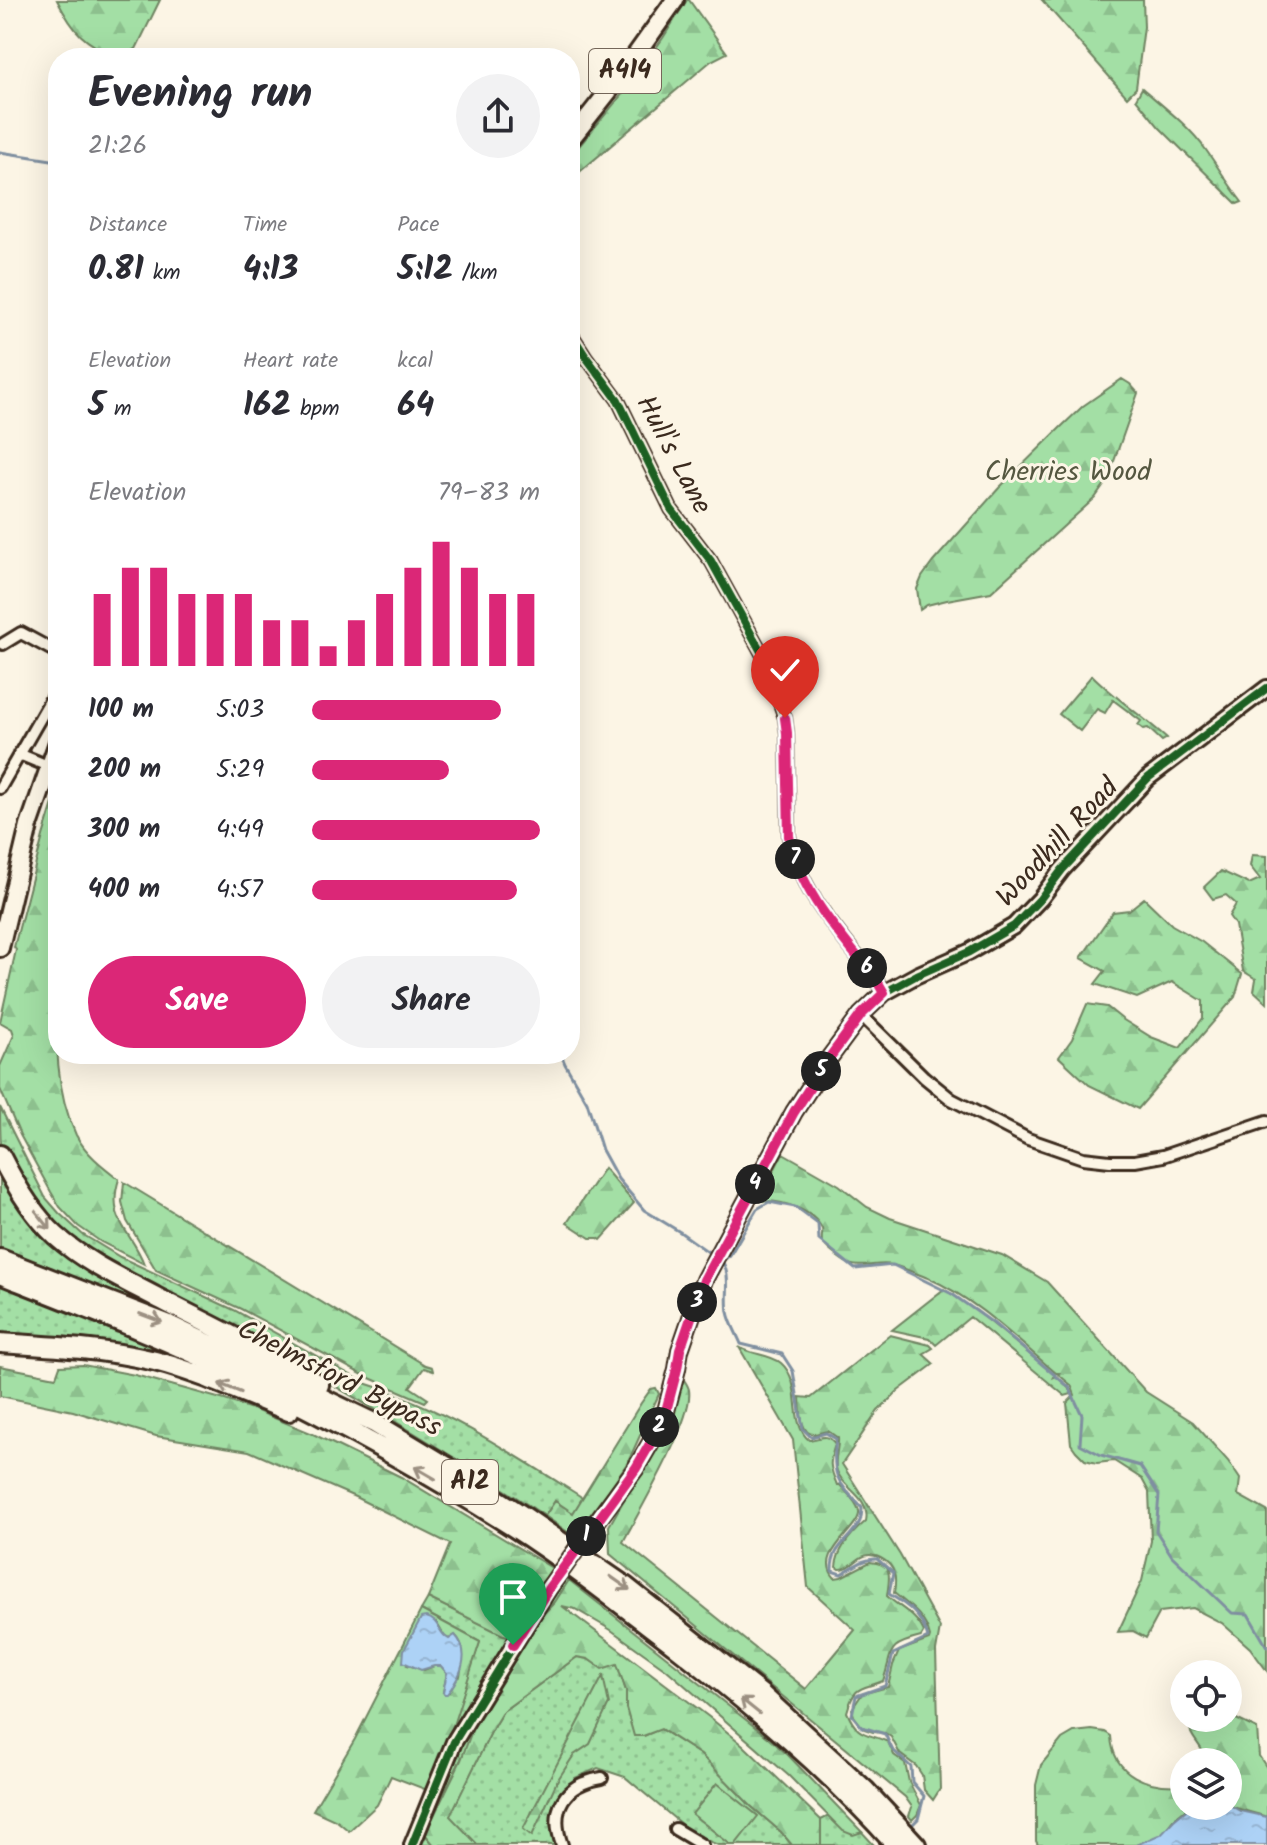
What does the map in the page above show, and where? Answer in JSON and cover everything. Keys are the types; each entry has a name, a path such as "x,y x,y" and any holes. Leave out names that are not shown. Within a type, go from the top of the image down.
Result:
{"highway":[{"name":"A12","path":"0,1155 36,1212 54,1234 75,1251 316,1383 376,1424"},
{"name":"Chelmsford Bypass","path":"0,1259 169,1325 376,1424 523,1516 626,1587 762,1695 874,1810 896,1845"},
{"name":"Chelmsford Bypass","path":"0,1274 151,1335 250,1380 380,1448 516,1529 588,1579 703,1668 916,1845"},
{"name":"A12","path":"0,1343 111,1353 155,1361 201,1376 380,1448"}],"main road":[{"name":"A414","path":"580,127 675,0"},
{"path":"0,948 29,826 48,766"}],"street":[{"name":"Hull's Lane","path":"580,348 618,400 671,509 711,561 764,657 785,718 791,848 824,913 884,993"},
{"path":"3,644 21,633 48,648"},
{"name":"Woodhill Road","path":"412,1845 454,1742 549,1588 636,1468 654,1437 666,1411 680,1350 704,1280 794,1112 827,1061 861,1015 884,993 969,952 1014,926 1148,778 1267,688"},
{"path":"0,788 48,704"},
{"path":"19,754 48,766"},
{"path":"861,1015 951,1099 1028,1139 1083,1158 1135,1161 1163,1156 1267,1121"},
{"path":"562,1845 556,1823 558,1808 571,1790 587,1780 602,1778"},
{"path":"675,1829 702,1845"}],"green space":[{"path":"57,0 160,0 136,48 99,48 81,36"},
{"path":"689,0 727,53 711,61 580,172 580,145 629,86"},
{"path":"1042,0 1143,0 1144,27 1136,88 1127,97"},
{"path":"1142,88 1199,141 1242,202 1237,204 1159,127 1136,99"},
{"name":"Cherries Wood","path":"1122,379 1138,393 1107,481 1095,498 991,592 927,605 920,610 917,589 933,562 999,488 1061,427 1083,406"},
{"path":"1092,675 1167,738 1162,741 1148,728 1143,729 1138,725 1141,721 1113,700 1105,713 1097,709 1080,731 1059,714"},
{"path":"48,820 48,1064 58,1064 62,1093 80,1142 119,1179 116,1193 118,1216 144,1264 101,1242 78,1226 60,1207 20,1135 0,1089 0,1066 14,1035 12,1029 0,1022 16,950 14,947"},
{"path":"1252,855 1267,856 1267,1003 1254,991 1256,979 1243,971 1235,925 1229,916 1236,904 1226,895 1213,899 1204,887 1221,871 1249,884 1260,879 1250,866"},
{"path":"1144,898 1172,925 1202,942 1242,974 1235,997 1138,1109 1089,1085 1059,1057 1072,1039 1087,1004 1107,1007 1151,1037 1180,1048 1203,1018 1203,1001 1172,982 1137,998 1095,984 1105,971 1081,958 1113,912 1129,910"},
{"path":"0,1107 45,1197 82,1234 120,1257 234,1310 367,1384 423,1406 477,1433 580,1496 582,1499 573,1514 555,1501 545,1516 340,1389 138,1281 88,1250 47,1215 11,1165 1,1144"},
{"path":"783,1153 839,1185 867,1207 890,1218 1002,1255 1047,1282 1146,1392 1193,1422 1240,1479 1238,1495 1267,1511 1267,1671 1250,1648 1222,1623 1193,1608 1160,1612 1146,1638 1133,1631 1118,1632 1142,1581 1151,1541 1149,1492 1142,1479 1114,1461 1097,1463 1085,1460 1076,1451 1071,1444 1067,1403 1075,1395 1071,1385 979,1308 945,1286 902,1268 887,1264 851,1265 824,1244 822,1229 812,1216 787,1204 763,1201 766,1186"},
{"path":"604,1168 634,1203 601,1240 590,1238 567,1223"},
{"path":"0,1169 22,1206 232,1343 229,1348 0,1251"},
{"path":"124,1182 432,1367 433,1371 424,1368 410,1387 428,1399 425,1402 365,1376 241,1309 156,1270 127,1221 122,1202"},
{"path":"0,1282 38,1295 211,1369 0,1337"},
{"path":"944,1289 977,1311 1055,1375 1072,1394 1065,1396 970,1317 936,1345 929,1338 892,1330"},
{"path":"890,1335 930,1345 933,1348 923,1354 934,1364 898,1391 878,1411 842,1464 900,1555 940,1628 936,1651 940,1789 933,1800 924,1790 922,1775 916,1766 900,1754 891,1737 864,1729 852,1709 862,1694 888,1687 899,1651 929,1640 928,1630 916,1612 894,1593 894,1573 885,1561 866,1555 846,1568 836,1567 842,1548 866,1521 866,1513 861,1499 837,1471 838,1438 828,1431 809,1433 803,1425 801,1413 800,1397 811,1398"},
{"path":"739,1347 781,1363 792,1381 803,1433 809,1440 826,1437 835,1444 831,1464 834,1479 859,1511 858,1518 829,1560 835,1578 870,1562 883,1566 889,1573 887,1596 912,1616 924,1632 921,1637 896,1646 890,1655 883,1681 856,1692 847,1712 859,1730 888,1742 894,1755 905,1763 909,1782 921,1805 912,1820 909,1816 912,1807 905,1797 610,1554 609,1526 649,1456 680,1374 689,1390 683,1422 664,1466 623,1542 806,1689 855,1630 808,1587 793,1440"},
{"path":"83,1365 135,1375 225,1400 313,1434 401,1477 552,1568 508,1636 503,1635 428,1598 450,1544 355,1497 249,1451 156,1436 73,1411 0,1396 0,1366 56,1377 60,1366"},
{"path":"656,1388 659,1394 628,1462 576,1538 545,1516 555,1501 573,1513 641,1403 651,1389"},
{"path":"552,1568 569,1580 531,1627 462,1757 425,1834 434,1845 419,1845 427,1790 480,1642 421,1610 428,1598 508,1636"},
{"path":"569,1580 769,1738 862,1832 853,1835 843,1831 789,1776 667,1670 611,1630 575,1609 562,1606 743,1745 821,1820 821,1845 792,1845 701,1755 661,1729 634,1736 626,1708 626,1691 617,1664 602,1669 588,1659 577,1657 503,1711 495,1724 450,1816 478,1845 434,1845 425,1834 473,1728 531,1627 555,1602"},
{"path":"421,1610 480,1642 447,1744 427,1790 391,1776 377,1805 349,1831 337,1821 313,1810 355,1739","holes":["436,1622 449,1639 455,1635 462,1649 460,1676 449,1692 443,1692 447,1673 441,1666 424,1670 407,1665"]},
{"path":"577,1657 588,1659 602,1668 617,1663 626,1691 626,1708 644,1736 660,1729 701,1755 792,1845 718,1845 694,1835 625,1777 598,1768 575,1778 557,1804 550,1824 558,1845 478,1845 449,1816 495,1724 503,1711"},
{"path":"603,1676 609,1704 590,1744 574,1755 557,1781 532,1836 523,1829"},
{"path":"1242,1722 1257,1729 1259,1756 1267,1768 1267,1817 1242,1810 1242,1748 1200,1748 1191,1733 1242,1732"},
{"path":"1074,1732 1105,1732 1111,1736 1113,1750 1125,1770 1146,1781 1170,1785 1170,1820 1173,1820 1161,1835 1136,1845 1038,1845 1036,1785 1041,1765 1062,1739"},
{"path":"717,1783 758,1816 735,1845 692,1814"},
{"path":"829,1816 844,1829 862,1832 874,1845 820,1845 821,1820"}],"water":[{"path":"421,1618 434,1621 449,1639 455,1635 463,1649 460,1673 447,1694 443,1692 447,1673 441,1666 421,1670 403,1662 404,1650"},
{"path":"1242,1811 1267,1817 1267,1845 1136,1845 1161,1834 1174,1820 1242,1820"}],"waterway":[{"path":"0,152 48,159"},
{"path":"565,1064 587,1102 602,1150 618,1179 644,1210 711,1254"},
{"path":"724,1260 757,1209 769,1202 795,1207 818,1224 819,1240 855,1269 893,1265 952,1294 993,1323 1069,1387 1082,1415 1080,1444 1101,1455 1140,1466 1159,1495 1156,1531 1172,1556 1232,1613 1248,1614 1267,1647"},
{"path":"721,1259 727,1278 729,1316 741,1344 782,1354 793,1371 803,1429 811,1437 826,1433 836,1439 838,1478 862,1508 856,1528 835,1555 832,1571 841,1574 863,1562 877,1559 893,1573 889,1594 914,1612 928,1638 893,1654 885,1686 856,1696 852,1715 862,1727 885,1734 892,1749 911,1767 912,1782 924,1796 918,1819 908,1829"}],"cycle path":[{"path":"580,348 618,400 671,509 711,561 764,657 785,718 789,836 794,857 812,895 884,993"},
{"path":"412,1845 454,1742 549,1588 636,1468 654,1437 666,1411 680,1350 704,1280 794,1112 827,1061 861,1015 884,993 969,952 1014,926 1148,778 1267,688"}],"route":[{"path":"513,1645 549,1588 636,1468 654,1437 666,1411 680,1350 704,1280 794,1112 861,1015 884,993 824,913 791,848 785,718"}]}
